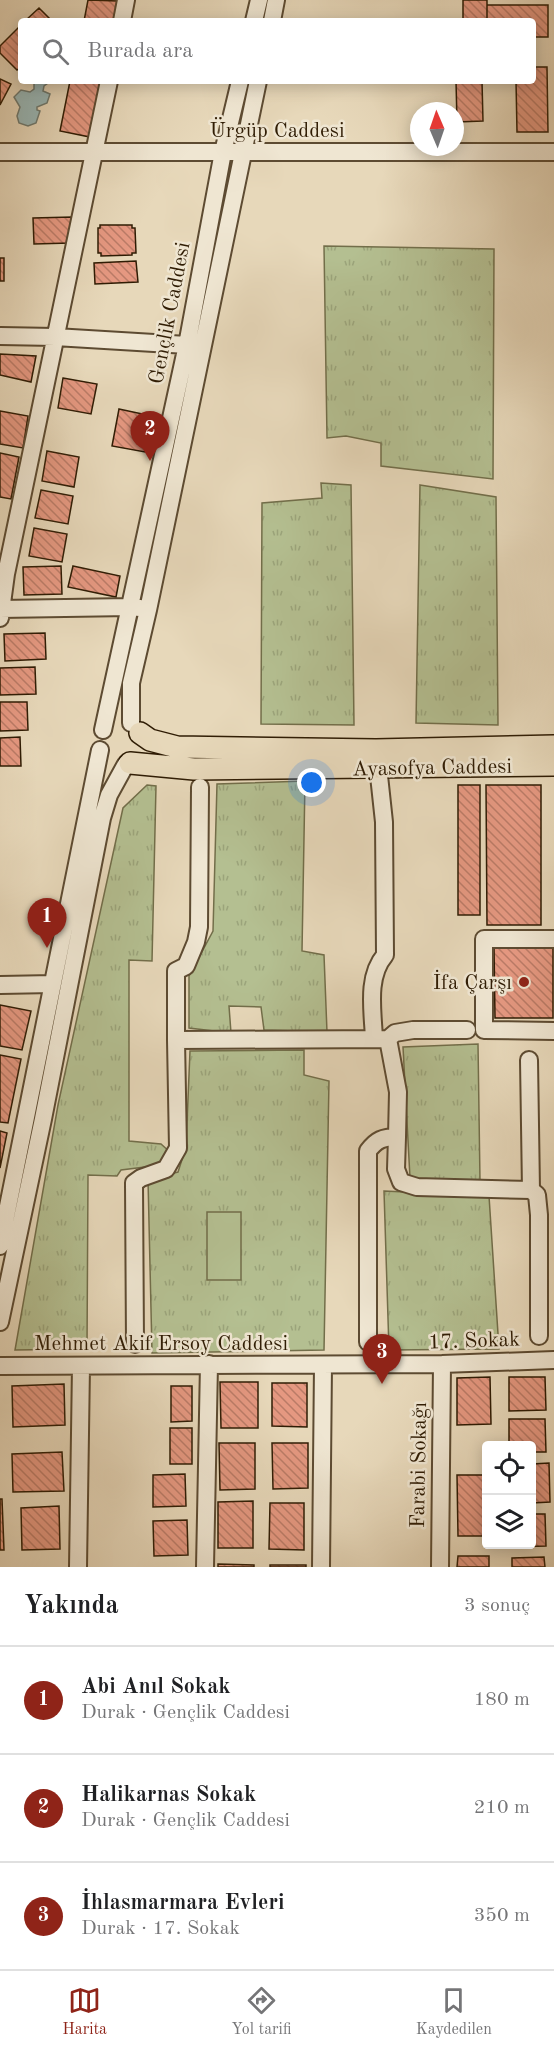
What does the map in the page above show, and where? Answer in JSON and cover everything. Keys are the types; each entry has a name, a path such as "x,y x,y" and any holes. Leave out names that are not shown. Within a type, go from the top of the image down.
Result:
{"main road":[{"name":"Ayasofya Caddesi","path":"135,728 150,740 177,747 377,759 554,765"},
{"name":"Ayasofya Caddesi","path":"128,763 194,769 554,746"}],"street":[{"path":"123,18 126,0"},
{"path":"255,18 259,0"},
{"path":"273,18 276,0"},
{"path":"108,84 6,574 1,612 130,607 148,610"},
{"name":"Gençlik Caddesi","path":"103,730 187,345 223,152 239,84"},
{"name":"Gençlik Caddesi","path":"135,728 131,683 257,84"},
{"name":"Ürgüp Caddesi","path":"0,152 554,152"},
{"path":"0,336 187,345"},
{"path":"0,1246 100,750 100,736 103,730 115,721 135,728 142,746 136,759 128,763 116,764 109,761 100,750"},
{"path":"377,759 384,822 385,955 377,964 373,986 381,1039 398,1092 396,1168 401,1182 417,1187 531,1190 537,1196 539,1336"},
{"path":"0,1322 44,1119 102,818 109,795 128,763"},
{"path":"135,1344 134,1183 141,1178 166,1170 178,1148 176,971 186,966 196,942 199,927 200,787"},
{"path":"554,939 484,939 484,1030 554,1031"},
{"path":"0,985 54,984"},
{"path":"176,1040 381,1039 395,1033 413,1030 467,1030"},
{"path":"529,1060 531,1190"},
{"path":"368,1342 368,1151 374,1143 385,1137 397,1137"},
{"name":"17. Sokak","path":"322,1365 554,1360"},
{"path":"205,1567 209,1364"},
{"name":"Farabi Sokağı","path":"440,1567 442,1364"},
{"path":"321,1567 322,1365"},
{"name":"Mehmet Akif Ersoy Caddesi","path":"0,1366 322,1365"},
{"path":"78,1567 81,1366"}],"green space":[{"path":"324,246 494,249 493,479 381,466 381,443 346,436 327,438"},
{"path":"321,483 351,485 354,725 261,724 262,503 322,498"},
{"path":"420,485 496,497 498,725 416,723"},
{"path":"305,781 302,951 324,955 327,1032 264,1030 261,1007 229,1006 231,1033 189,1028 189,976 213,931 217,784"},
{"path":"147,785 156,786 152,961 129,960 129,1141 161,1144 171,1153 161,1165 121,1170 117,1176 88,1175 87,1349 15,1350 58,1105 123,808"},
{"path":"478,1044 480,1181 410,1178 403,1047"},
{"path":"304,1050 304,1075 329,1081 324,1350 152,1353 148,1179 178,1172 186,1147 190,1051"},
{"path":"384,1191 489,1196 499,1349 389,1350"},
{"path":"207,1212 241,1212 241,1280 207,1280"}],"water":[{"path":"34,84 47,84 43,91 50,94 47,103 37,107 40,111 36,123 28,126 19,123 17,116 20,107 14,97 21,90 30,92 34,89"}],"building":[{"path":"88,0 118,1 115,18 85,18"},
{"path":"463,0 487,0 487,18 463,18"},
{"path":"487,5 548,5 548,37 536,37 536,18 487,18"},
{"path":"39,8 49,18 28,18"},
{"path":"18,28 17,70 0,53 0,46"},
{"path":"536,67 547,67 548,132 517,132 516,84 536,84"},
{"path":"0,79 11,84 0,105"},
{"path":"69,84 100,84 90,137 60,131"},
{"path":"456,84 482,84 483,121 464,122 464,102 457,102"},
{"path":"72,217 73,235 70,243 34,244 33,218"},
{"path":"100,225 132,225 132,228 135,228 136,253 101,256 101,253 98,253"},
{"path":"0,258 4,258 4,281 0,281"},
{"path":"136,261 138,282 95,284 94,263"},
{"path":"0,354 36,356 31,382 0,375"},
{"path":"63,378 97,384 91,414 58,408"},
{"path":"119,409 152,416 145,452 112,446"},
{"path":"0,411 28,416 23,448 0,444"},
{"path":"47,451 79,457 74,487 42,481"},
{"path":"0,453 19,457 11,499 0,497"},
{"path":"41,490 73,496 68,524 35,518"},
{"path":"34,528 67,534 62,562 29,556"},
{"path":"61,566 62,594 24,595 23,567"},
{"path":"73,566 120,576 116,597 68,587"},
{"path":"45,633 46,659 5,661 4,634"},
{"path":"35,667 36,694 0,695 0,668"},
{"path":"0,702 27,702 28,730 0,731"},
{"path":"20,737 21,766 0,766 0,738"},
{"path":"458,785 480,785 480,915 458,915"},
{"path":"486,785 541,785 541,925 487,925"},
{"name":"İfa Çarşı","path":"494,946 553,946 553,1018 495,1018"},
{"path":"0,1005 31,1011 22,1050 0,1046"},
{"path":"0,1055 21,1059 8,1123 0,1122"},
{"path":"0,1131 7,1133 0,1168"},
{"path":"490,1377 491,1424 457,1425 457,1378"},
{"path":"509,1377 545,1377 546,1410 509,1411"},
{"path":"220,1382 258,1382 258,1428 221,1428"},
{"path":"272,1383 307,1383 307,1427 272,1426"},
{"path":"64,1384 65,1425 13,1427 12,1386"},
{"path":"171,1386 192,1386 192,1421 171,1422"},
{"path":"509,1419 545,1419 546,1452 536,1452 536,1441 509,1441"},
{"path":"170,1428 192,1428 192,1464 170,1464"},
{"path":"219,1443 255,1443 255,1489 220,1490"},
{"path":"272,1443 308,1443 308,1488 273,1489"},
{"path":"62,1452 64,1491 13,1492 12,1454"},
{"path":"549,1463 550,1502 536,1503 536,1464"},
{"path":"185,1474 186,1506 153,1507 153,1475"},
{"path":"457,1475 482,1475 482,1536 458,1536"},
{"path":"0,1499 2,1499 4,1550 0,1550"},
{"path":"253,1501 253,1548 218,1548 218,1502"},
{"path":"270,1503 304,1503 304,1550 269,1549"},
{"path":"59,1506 60,1549 22,1550 21,1508"},
{"path":"536,1514 545,1514 546,1546 536,1546"},
{"path":"187,1520 188,1555 154,1556 153,1521"},
{"path":"458,1556 489,1556 489,1567 457,1567"},
{"path":"544,1557 545,1567 512,1567 512,1558"},
{"path":"218,1564 254,1565 254,1567 218,1567"},
{"path":"270,1565 306,1565 306,1567 270,1567"}],"place":[{"name":"Halikarnas Sokak","path":"150,461"},
{"name":"Abi Anıl Sokak","path":"47,948"},
{"name":"İfa Çarşı","path":"524,982"},
{"name":"İhlasmarmara Evleri","path":"382,1384"}]}
